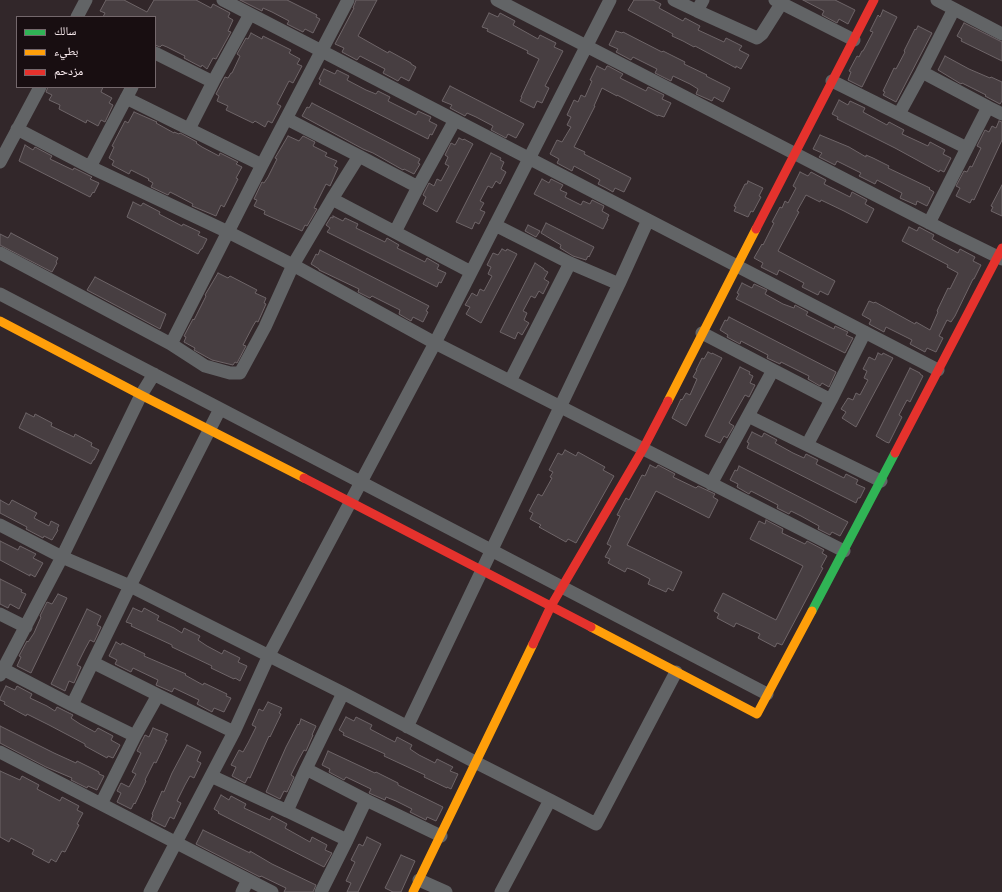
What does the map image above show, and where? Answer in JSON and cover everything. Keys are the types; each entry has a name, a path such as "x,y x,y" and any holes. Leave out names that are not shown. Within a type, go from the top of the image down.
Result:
{"street":[{"path":"79,16 86,0"},
{"path":"223,0 938,370"},
{"path":"171,344 348,0"},
{"path":"0,321 140,395 350,501 757,714 881,481 938,370 1001,255 929,223 587,46 511,3 497,0"},
{"path":"150,892 234,732 269,655 435,343 610,0"},
{"path":"674,0 700,6 757,38 762,34 778,2 854,40"},
{"path":"413,892 441,836 474,762 551,606 643,449 874,0"},
{"path":"937,0 1002,34"},
{"path":"899,114 954,9"},
{"path":"188,129 250,14"},
{"path":"156,53 214,82"},
{"path":"922,72 1002,114"},
{"path":"832,81 967,148"},
{"path":"0,162 39,88"},
{"path":"90,167 129,92 188,129 262,165"},
{"path":"929,223 988,107"},
{"path":"287,119 418,187"},
{"path":"395,232 455,120"},
{"path":"17,129 90,167 228,232 293,265 435,343 844,551"},
{"path":"0,253 171,344 205,366 230,373 240,373 265,327 293,265 359,156"},
{"path":"332,199 471,272"},
{"path":"407,727 561,407 648,220"},
{"path":"495,225 570,263 619,284"},
{"path":"510,381 570,263"},
{"path":"0,294 767,694"},
{"path":"807,446 865,332"},
{"path":"702,333 831,400"},
{"path":"712,484 773,370"},
{"path":"135,736 1,672 62,557 140,395 154,374"},
{"path":"72,705 94,663 130,586 220,409"},
{"path":"748,416 881,481"},
{"path":"0,525 62,557 130,586 269,655 596,824 676,672"},
{"path":"0,614 26,626"},
{"path":"94,663 234,732"},
{"path":"287,812 343,693"},
{"path":"101,804 135,736 158,695"},
{"path":"0,752 272,892"},
{"path":"306,769 441,836"},
{"path":"211,776 347,840"},
{"path":"321,892 366,800"},
{"path":"501,892 550,800"},
{"path":"242,892 248,880"},
{"path":"419,880 446,892"}],"building":[{"path":"106,0 124,0 147,12 154,0 196,0 211,8 213,4 230,13 228,17 233,20 228,31 231,32 216,59 213,58 207,69 202,65 201,67 184,58 185,56 167,47 162,45 160,47 156,45 156,16 104,16 105,13 100,11"},
{"path":"240,0 287,0 317,15 316,17 320,19 313,33 305,29 303,32 287,24 289,21 272,12 263,8 262,11"},
{"path":"356,0 377,0 358,36 388,53 389,51 416,67 409,81 401,77 398,81 383,73 385,69 360,56 357,60 342,52 344,48 335,44 354,8"},
{"path":"634,0 653,0 661,4 659,8 683,21 685,18 700,26 698,30 724,42 726,38 742,46 739,50 749,55 741,69 736,66 736,68 695,46 694,47 672,36 673,34 628,10"},
{"path":"803,0 835,0 855,10 848,24 839,19 837,23 822,15 824,11"},
{"path":"883,10 897,17 862,87 848,80 851,72 849,71 857,56 859,57 863,51 873,32 870,31 878,15 880,17"},
{"path":"489,13 498,17 500,13 515,21 513,25 538,39 540,35 556,43 554,47 563,51 545,86 549,88 542,103 537,101 534,108 520,101 539,59 527,53 528,51 487,31 488,29 482,27"},
{"path":"964,23 1002,42 1002,61 961,41 962,39 957,36"},
{"path":"918,26 932,33 896,102 883,95 885,92 883,91 894,68 896,69 905,52 904,51 915,29 916,30"},
{"path":"616,31 623,32 685,62 684,64 730,88 723,102 714,97 712,101 696,94 698,89 690,84 673,76 671,81 655,73 657,69 633,57 631,60 616,52 618,49 609,45"},
{"path":"251,33 262,39 263,36 291,50 289,53 300,59 297,64 302,66 293,83 289,81 277,104 281,106 272,123 268,121 265,127 255,121 253,123 226,110 228,106 217,101 219,96 216,94 225,77 228,78 232,73 240,56 237,54 246,38 248,39"},
{"path":"945,56 969,69 1002,82 1002,101 1000,104 985,96 986,95 962,83 961,84 938,70"},
{"path":"597,66 605,70 608,66 623,74 620,78 646,91 648,87 664,95 662,99 671,103 664,117 658,116 602,88 595,106 574,147 585,152 584,154 631,178 624,192 615,188 613,192 598,184 600,180 574,166 572,171 557,163 559,159 550,154 557,140 562,142 571,127 567,125 571,117 567,115 574,100 578,102 581,95 585,97 592,81 590,80"},
{"path":"324,69 335,74 337,70 349,76 347,80 376,94 378,91 390,97 388,101 416,115 418,111 431,117 429,121 437,125 432,135 430,134 428,139 319,84 321,80 319,79"},
{"path":"450,86 524,124 516,138 508,134 506,138 491,130 493,126 467,113 465,116 450,108 452,105 442,101"},
{"path":"48,88 103,88 101,92 112,98 109,103 113,105 105,122 101,120 98,126 87,120 86,123 59,109 60,105 49,100 52,95 46,92"},
{"path":"839,100 848,105 850,101 865,108 863,112 887,125 889,122 904,130 902,134 928,146 930,142 945,150 943,154 951,158 944,172 940,170 939,172 837,119 838,117 832,114"},
{"path":"312,103 420,159 418,163 420,164 414,174 404,169 403,170 302,116 307,107 309,108"},
{"path":"134,112 157,122 156,123 174,133 180,133 219,156 220,153 238,162 236,164 242,167 236,178 238,179 224,207 221,205 216,216 192,206 193,204 170,192 168,195 151,187 153,183 148,180 149,179 131,170 129,174 112,165 114,161 109,158 114,147 112,146 125,121 128,123"},
{"path":"999,121 1002,122 1002,140 974,200 972,199 970,203 956,196 960,188 956,186 964,171 967,172 970,166 972,167 981,148 977,146 985,130 989,132 992,126 996,128"},
{"path":"820,135 849,147 866,157 866,155 873,158 889,166 888,168 930,188 929,189 934,192 927,206 917,201 916,205 900,198 902,193 877,180 875,184 859,176 861,173 837,161 835,165 819,157 822,153 813,149"},
{"path":"288,136 299,141 303,136 315,142 313,146 327,153 325,156 337,161 334,166 338,168 330,186 326,184 314,208 317,209 307,226 305,225 302,231 264,214 265,211 254,206 257,200 254,199 262,182 264,183 268,177 277,159 275,158"},
{"path":"459,138 473,144 437,212 423,204 426,197 423,195 429,183 434,186 437,179 441,181 449,166 445,164 448,157 445,155 451,143 455,145"},
{"path":"25,145 33,150 35,147 52,156 50,159 92,177 90,179 99,183 94,193 93,192 90,197 19,161"},
{"path":"491,153 501,158 500,160 504,162 501,169 506,172 500,184 496,181 492,188 488,186 480,201 484,203 480,210 485,212 479,224 475,222 472,229 456,222"},
{"path":"800,172 808,176 811,172 826,180 824,184 850,197 852,192 867,200 865,204 874,209 867,223 821,200 820,202 806,195 797,211 799,212 778,251 835,281 828,295 820,291 818,295 802,287 804,283 779,270 777,275 761,267 763,263 754,258 762,244 763,245 780,207 782,208 785,201 788,203 796,188 793,186"},
{"path":"542,179 549,183 551,179 563,185 560,190 567,193 565,197 581,205 583,201 590,204 592,200 604,206 602,211 609,215 603,229 534,194"},
{"path":"748,181 763,188 759,196 761,197 753,212 751,211 748,217 734,211 736,207 734,206"},
{"path":"1002,185 1002,216 991,211 993,207 991,206"},
{"path":"133,202 141,206 143,203 160,212 159,214 182,226 183,224 200,232 198,235 207,239 202,249 198,254 127,217"},
{"path":"333,216 343,221 345,218 358,224 356,228 385,242 387,238 399,245 397,248 425,262 427,258 439,265 437,269 446,273 441,283 439,282 437,287 327,232 330,228 326,225 331,217 333,218"},
{"path":"546,223 594,247 589,257 588,256 586,260 573,256 560,248 561,245 541,233"},
{"path":"528,225 540,231 536,237 525,231"},
{"path":"909,227 917,231 919,227 934,235 932,239 958,253 960,249 975,257 973,261 981,265 955,316 951,322 947,320 939,336 943,338 936,352 927,348 925,352 910,344 912,340 886,327 884,332 869,324 871,320 862,315 869,301 875,302 915,324 916,322 930,330 948,288 950,289 958,273 947,267 948,265 902,241"},
{"path":"11,233 58,258 52,272 0,245 0,234 8,238"},
{"path":"502,249 506,251 507,249 517,254 481,323 466,314 470,307 465,305 472,293 477,296 480,289 484,291 492,276 488,274 491,267 487,265 493,253 498,255"},
{"path":"320,250 429,306 423,322 413,317 411,321 399,314 400,310 372,296 370,298 358,292 359,289 319,270 311,264 316,254 318,255"},
{"path":"535,263 548,272 544,279 549,282 543,294 539,291 535,298 531,296 523,311 527,313 524,320 529,323 522,335 518,332 515,339 500,332"},
{"path":"218,273 228,278 230,276 257,290 255,293 266,298 264,303 266,304 258,322 256,321 243,345 246,346 237,363 235,362 233,365 212,360 194,350 195,348 184,342 186,337 184,336 193,319 194,320 206,296 205,295"},
{"path":"95,277 166,314 160,329 87,290"},
{"path":"742,283 752,288 754,284 767,290 765,294 783,304 794,308 795,305 808,312 806,315 834,329 835,326 848,332 846,335 853,338 845,353 736,299"},
{"path":"729,317 836,372 829,387 822,383 820,386 808,379 809,376 781,362 780,364 767,358 768,355 741,341 740,344 727,337 728,335 720,330 725,320 727,321"},
{"path":"708,352 722,358 686,426 672,418 681,399 682,400 686,393 690,395 697,379 693,377 702,358 704,359"},
{"path":"878,353 882,355 883,353 893,358 856,427 842,418 846,412 841,409 848,398 853,400 856,393 860,395 868,380 864,378 867,371 863,369 869,357 875,360"},
{"path":"740,367 750,372 749,374 753,376 750,383 755,385 749,397 745,395 729,423 734,426 727,438 724,436 720,443 705,436"},
{"path":"910,368 923,376 910,402 907,400 899,415 902,417 889,443 876,436"},
{"path":"26,413 34,417 35,414 52,423 51,426 74,437 75,434 92,443 91,446 99,450 94,460 91,464 19,428"},
{"path":"752,432 762,437 764,433 777,440 775,443 793,453 804,458 806,454 818,460 816,464 844,478 846,474 858,480 856,484 865,488 860,498 858,498 856,503 747,448 749,443 747,442"},
{"path":"565,450 576,456 578,452 605,467 603,470 614,476 576,543 568,539 566,542 539,527 541,525 530,519 533,513 529,511 538,494 542,496 552,478 550,477 553,472 549,470 558,453 562,455"},
{"path":"650,465 656,468 658,465 675,474 673,477 696,488 698,486 715,494 713,497 718,500 709,518 656,491 627,545 682,572 673,591 668,588 666,592 648,584 650,579 627,568 625,572 608,563 610,559 605,557 611,546 607,544 620,516 617,515 626,498 629,500 642,475 645,476"},
{"path":"739,466 848,522 840,536 832,532 830,535 818,529 819,526 801,516 791,511 789,514 777,508 778,505 751,491 749,494 737,487 738,484 730,480 735,470 737,471"},
{"path":"0,500 9,505 12,500 37,513 34,518 49,526 51,521 59,525 58,530 52,540 44,536 43,538 26,529 27,527 0,513"},
{"path":"766,520 783,529 782,533 805,544 807,541 824,550 822,553 827,556 821,567 823,568 782,645 777,643 775,647 758,638 760,634 736,623 734,627 717,618 719,614 714,611 723,593 776,620 803,566 750,539 759,521 765,524"},
{"path":"0,541 18,550 20,546 36,554 33,558 43,563 35,577 30,574 30,576 0,560"},
{"path":"0,579 22,590 21,592 26,594 19,609 10,604 8,608 0,604"},
{"path":"58,594 67,598 31,673 17,666 21,657 19,656 27,641 28,642 34,633 47,602 52,604"},
{"path":"133,608 142,612 144,608 159,616 157,620 182,633 184,628 200,636 198,640 222,654 224,650 240,658 238,662 247,666 240,681 211,668 212,666 172,647 172,645 131,626 132,624 126,622"},
{"path":"87,609 101,616 97,625 101,627 94,642 90,640 77,665 81,667 74,683 69,681 65,691 51,684"},
{"path":"116,642 121,645 122,643 145,654 144,656 186,674 185,675 203,685 204,683 227,694 226,696 231,698 224,712 214,708 212,712 197,704 199,700 174,688 172,692 156,685 158,680 133,668 131,672 115,664 117,660 109,656"},
{"path":"6,686 15,690 17,686 32,694 30,698 55,711 57,707 73,715 71,718 95,732 98,728 113,736 111,740 120,745 113,758 108,756 107,758 85,746 85,744 49,725 27,714 26,716 4,704 5,702 0,700 0,698"},
{"path":"268,702 282,708 279,713 281,714 270,737 269,736 250,778 248,777 245,783 232,776 236,767 231,765 239,750 243,752 256,727 252,725 259,709 263,711"},
{"path":"346,717 354,721 356,717 372,725 370,729 395,742 397,737 412,745 410,749 419,755 435,763 437,759 453,767 450,771 458,774 451,789 384,756 385,754 343,735 344,733 339,730"},
{"path":"301,719 316,726 306,751 304,750 291,775 294,777 287,792 284,791 280,799 266,792 286,747"},
{"path":"0,726 54,753 76,763 77,761 99,772 99,774 104,776 97,790 88,786 87,788 71,780 72,778 46,767 0,743"},
{"path":"153,728 168,734 165,740 167,740 156,763 154,762 135,804 134,803 131,809 117,802 121,793 117,791 121,783 129,787 136,774 132,772 141,753 137,751 145,735 149,737"},
{"path":"187,745 201,752 197,761 201,763 194,778 190,776 177,801 181,803 174,819 170,817 165,827 151,820 152,814 162,791 164,792"},
{"path":"328,751 375,773 376,772 398,783 398,785 443,807 436,821 427,817 426,820 410,812 412,809 396,801 386,797 385,800 369,793 371,789 346,777 344,780 329,772 330,769 322,765"},
{"path":"0,771 20,780 22,776 39,785 37,789 60,801 62,797 79,806 77,810 83,813 77,824 79,825 65,852 62,851 56,862 51,859 49,863 32,854 34,850 11,838 9,842 0,837"},
{"path":"221,795 229,800 231,796 246,804 244,808 270,820 272,816 287,824 285,828 310,842 312,837 327,845 325,850 332,853 324,867 218,813 219,812 214,809"},
{"path":"203,830 250,853 250,851 272,864 316,885 313,892 284,892 286,888 261,876 260,877 196,844"},
{"path":"367,837 381,844 358,892 347,892 351,883 346,881 355,862 351,860 359,844 363,846"},
{"path":"401,855 415,861 401,892 393,892 385,888"}],"traffic: fast":[{"path":"812,611 895,453"}],"traffic: slow":[{"path":"668,401 756,229"},
{"path":"0,321 304,478"},
{"path":"591,627 757,714 812,611"},
{"path":"413,892 533,644"}],"traffic: jam":[{"path":"756,229 874,0"},
{"path":"895,453 1002,248"},
{"path":"533,644 551,606 643,449 668,401"},
{"path":"304,478 591,627"}]}
